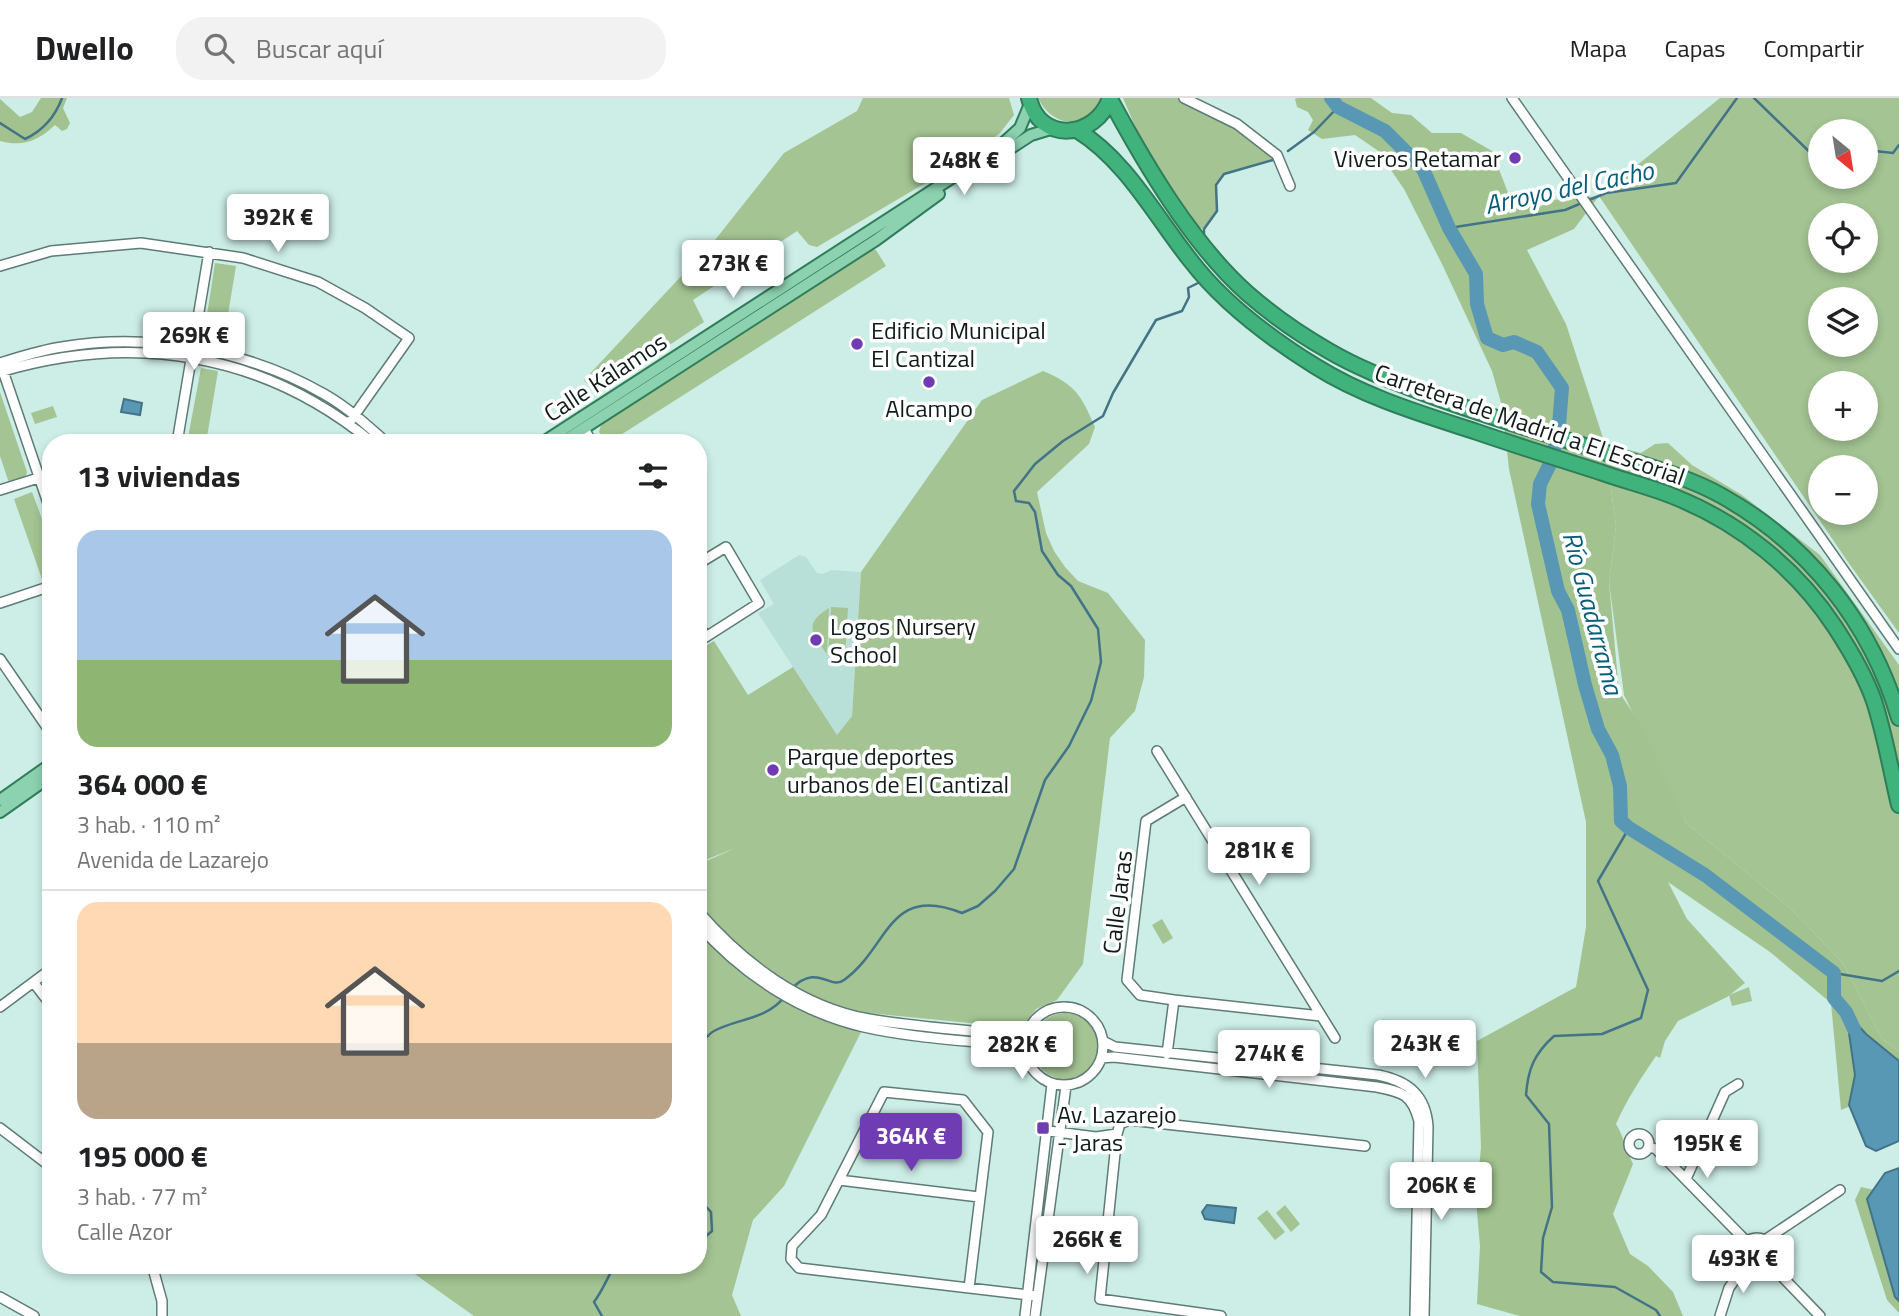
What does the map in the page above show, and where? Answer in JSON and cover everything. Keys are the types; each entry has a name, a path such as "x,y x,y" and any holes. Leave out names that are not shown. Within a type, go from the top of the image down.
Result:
{"highway":[{"path":"1030,101 1044,123 1055,128 1077,130 1098,120 1110,99"},
{"name":"Carretera de Madrid a El Escorial","path":"1110,99 1138,150 1200,241 1247,293 1330,352 1375,374 1450,402 1682,478 1721,495 1781,536 1836,592 1861,630 1882,670 1899,718"},
{"name":"Carretera de Madrid a El Escorial","path":"1077,130 1106,150 1192,263 1236,309 1317,368 1368,394 1675,497 1712,514 1767,551 1819,604 1865,678 1874,702 1899,805"}],"main road":[{"name":"Calle Kálamos","path":"556,434 998,148 1020,128 1030,101"},
{"name":"Calle Kálamos","path":"575,434 876,240 935,196 1031,135 1055,128"},
{"path":"0,800 42,770"},
{"path":"0,813 42,783"}],"street":[{"path":"1184,98 1237,124 1276,155 1290,186"},
{"path":"1512,98 1899,649"},
{"path":"0,266 51,251 141,243 243,258 318,282 365,308 409,338 352,419"},
{"path":"178,434 209,252"},
{"path":"42,486 1,367 101,353 192,351 286,387 352,419 374,434"},
{"path":"352,419 365,434"},
{"path":"584,428 587,434"},
{"path":"0,490 42,476"},
{"path":"707,559 726,547 760,603 707,637"},
{"path":"0,603 42,589"},
{"path":"0,659 42,720"},
{"path":"1157,751 1335,1038"},
{"name":"Calle Jaras","path":"1186,797 1146,821 1127,980 1140,995 1321,1016"},
{"path":"707,920 740,954 778,982 866,1023 1014,1035 1027,1033"},
{"path":"707,933 734,961 774,989 830,1017 1013,1045 1025,1051"},
{"path":"0,1007 42,976"},
{"path":"34,983 42,993"},
{"path":"1166,1063 1174,1000"},
{"path":"1058,1007 1068,1007 1087,1015 1100,1031 1103,1041 1101,1058 1092,1074 1066,1086 1052,1084 1037,1075 1027,1060 1025,1051 1027,1033 1038,1016 1058,1007"},
{"path":"1103,1041 1115,1046 1378,1075 1408,1085 1417,1093 1427,1114 1424,1316"},
{"path":"1101,1058 1114,1057 1377,1087 1406,1095 1412,1102 1419,1121 1415,1316"},
{"path":"1035,1316 1032,1295 1052,1084"},
{"path":"1686,1179 1725,1092 1738,1084"},
{"path":"1025,1316 1032,1295 1066,1086"},
{"path":"969,1288 988,1132 963,1100 884,1092 821,1215 793,1247 791,1259 799,1268 969,1288 1032,1295"},
{"path":"1222,1316 1100,1299 1117,1134 1121,1124 1129,1120 1365,1146"},
{"path":"0,1128 42,1160"},
{"path":"1049,1131 1097,1136 1117,1134"},
{"path":"1649,1147 1656,1149 1747,1242"},
{"path":"839,1180 979,1197"},
{"path":"1745,1265 1741,1253 1747,1242 1752,1239 1765,1240 1840,1190"},
{"path":"1745,1265 1758,1270 1769,1264 1773,1251 1765,1240"},
{"path":"1769,1264 1820,1316"},
{"path":"1720,1316 1729,1288 1745,1265"},
{"path":"154,1274 162,1301 162,1316"},
{"path":"0,1297 34,1316"}],"shaded area":[{"name":"Logos Nursery School","path":"799,555 806,557 817,573 823,574 831,570 861,572 852,716 837,735 758,613 774,604 760,580"}],"green space":[{"path":"41,98 67,98 63,108 70,123 67,129 62,131 55,125 30,141 0,141 0,99 20,117 32,112"},
{"path":"863,98 1009,98 1014,115 1000,133 961,162 817,247 809,245 797,231 693,300 704,322 596,394 584,380 715,240 784,153 857,111"},
{"path":"1038,98 1101,98 1088,117 1071,122 1052,115"},
{"path":"1123,98 1177,98 1239,126 1277,155 1273,160 1224,174 1216,185 1217,211 1204,229 1200,228 1144,147"},
{"path":"1297,98 1371,98 1392,113 1411,115 1432,133 1461,133 1492,151 1510,198 1538,208 1552,200 1599,196 1574,229 1527,250 1566,324 1605,444 1616,526 1609,582 1619,692 1643,728 1686,823 1790,908 1843,963 1882,1039 1899,1051 1899,1086 1841,1110 1831,1003 1770,952 1668,882 1687,919 1745,983 1727,997 1678,1021 1665,1041 1660,1058 1656,1056 1645,1072 1616,1124 1633,1164 1613,1214 1630,1254 1648,1266 1673,1292 1683,1316 1520,1316 1477,1304 1480,1246 1476,1201 1481,1147 1477,1041 1576,987 1586,927 1586,822 1509,469 1502,406 1492,371 1404,189 1377,150 1355,135 1322,139 1308,130 1313,120 1308,112 1297,107"},
{"path":"1720,98 1899,98 1899,633 1823,525 1878,525 1878,455 1808,455 1808,503 1599,196"},
{"path":"871,249 876,250 886,266 622,434 601,434 601,425"},
{"path":"215,263 236,266 223,345 203,341"},
{"path":"201,368 218,371 208,434 189,434"},
{"path":"1043,371 1063,381 1076,392 1095,427 1089,444 1037,492 1046,533 1065,567 1078,581 1108,593 1145,640 1144,677 1135,711 1110,738 1083,964 1057,1000 1036,1009 1021,1028 868,1013 866,1022 784,1186 753,1220 732,1295 741,1316 474,1316 415,1274 707,1274 707,861 735,848 707,859 707,645 714,641 748,695 793,667 837,735 852,716 861,572 982,400"},
{"path":"0,392 27,472 26,476 9,483 0,456"},
{"path":"53,406 57,417 35,424 31,413"},
{"path":"1668,443 1692,465 1742,495 1820,555 1899,665 1899,1051 1882,1039 1843,963 1790,908 1686,823 1624,695 1609,582 1616,526 1605,444 1641,453 1655,444"},
{"path":"32,492 42,519 42,579 14,499"},
{"path":"831,607 848,608 845,657 828,656"},
{"path":"829,608 827,654 814,634 813,624"},
{"path":"1162,919 1173,938 1163,944 1152,925"},
{"path":"1749,987 1752,1001 1732,1006 1729,995"},
{"path":"1065,1013 1078,1016 1088,1023 1095,1033 1098,1046 1095,1059 1088,1069 1078,1076 1065,1079 1052,1076 1042,1069 1035,1059 1032,1046 1035,1033 1042,1023 1052,1016"},
{"path":"1899,1167 1899,1313 1887,1300 1855,1200 1861,1187 1874,1190 1885,1173"},
{"path":"1285,1205 1300,1224 1291,1232 1276,1213"},
{"path":"1267,1210 1285,1232 1275,1240 1257,1218"}],"water":[{"path":"124,399 142,403 140,415 121,412"},
{"path":"1846,1012 1866,1034 1899,1061 1899,1141 1876,1151 1866,1146 1849,1105 1855,1075"},
{"path":"1899,1168 1899,1301 1895,1297 1867,1199 1885,1173"},
{"path":"1207,1205 1236,1208 1234,1223 1205,1219 1202,1212"}],"waterway":[{"path":"0,123 25,139 48,122 62,98"},
{"name":"Río Guadarrama","path":"1331,98 1338,107 1385,131 1423,169 1449,228 1476,274 1477,304 1487,338 1503,345 1514,342 1537,352 1562,388 1559,425 1552,460 1540,484 1538,504 1558,591 1568,610 1585,685 1598,729 1612,755 1620,786 1621,821 1705,875 1834,973 1834,998 1846,1012 1854,1029"},
{"name":"Arroyo del Cacho","path":"1449,228 1565,210 1606,193 1676,183 1737,98"},
{"name":"Arroyo del Cacho","path":"1754,98 1808,150"},
{"path":"1288,151 1314,132 1338,107"},
{"name":"Arroyo del Cacho","path":"1878,151 1893,153 1899,145"},
{"path":"1204,239 1204,229 1217,211 1216,185 1224,174 1273,160"},
{"path":"791,989 800,981 809,978 834,982 844,980 859,967 892,923 904,913 919,906 938,906 962,913 978,906 1014,869 1045,780 1069,746 1091,701 1101,662 1098,629 1071,586 1058,575 1042,551 1035,512 1029,503 1016,501 1014,491 1035,464 1063,441 1103,416 1113,393 1156,320 1182,311 1189,297 1188,288 1199,280"},
{"path":"1629,828 1598,881 1648,990 1641,1018 1602,1034 1554,1036 1533,1062 1526,1095 1549,1124 1552,1207 1543,1238 1541,1272 1553,1282 1615,1287 1656,1310 1660,1316"},
{"path":"1834,973 1882,981 1899,971"},
{"path":"707,1037 723,1027 770,1010 785,996"},
{"path":"707,1208 711,1212 712,1231 707,1235"},
{"path":"602,1316 594,1302 610,1274"}],"place":[{"name":"Viveros Retamar","path":"1515,158"},
{"name":"Edificio Municipal El Cantizal","path":"857,344"},
{"name":"Alcampo","path":"929,382"},
{"name":"Logos Nursery School","path":"816,640"},
{"name":"Parque deportes urbanos de El Cantizal","path":"773,770"},
{"name":"Av. Lazarejo - Jaras","path":"1043,1128"}]}
